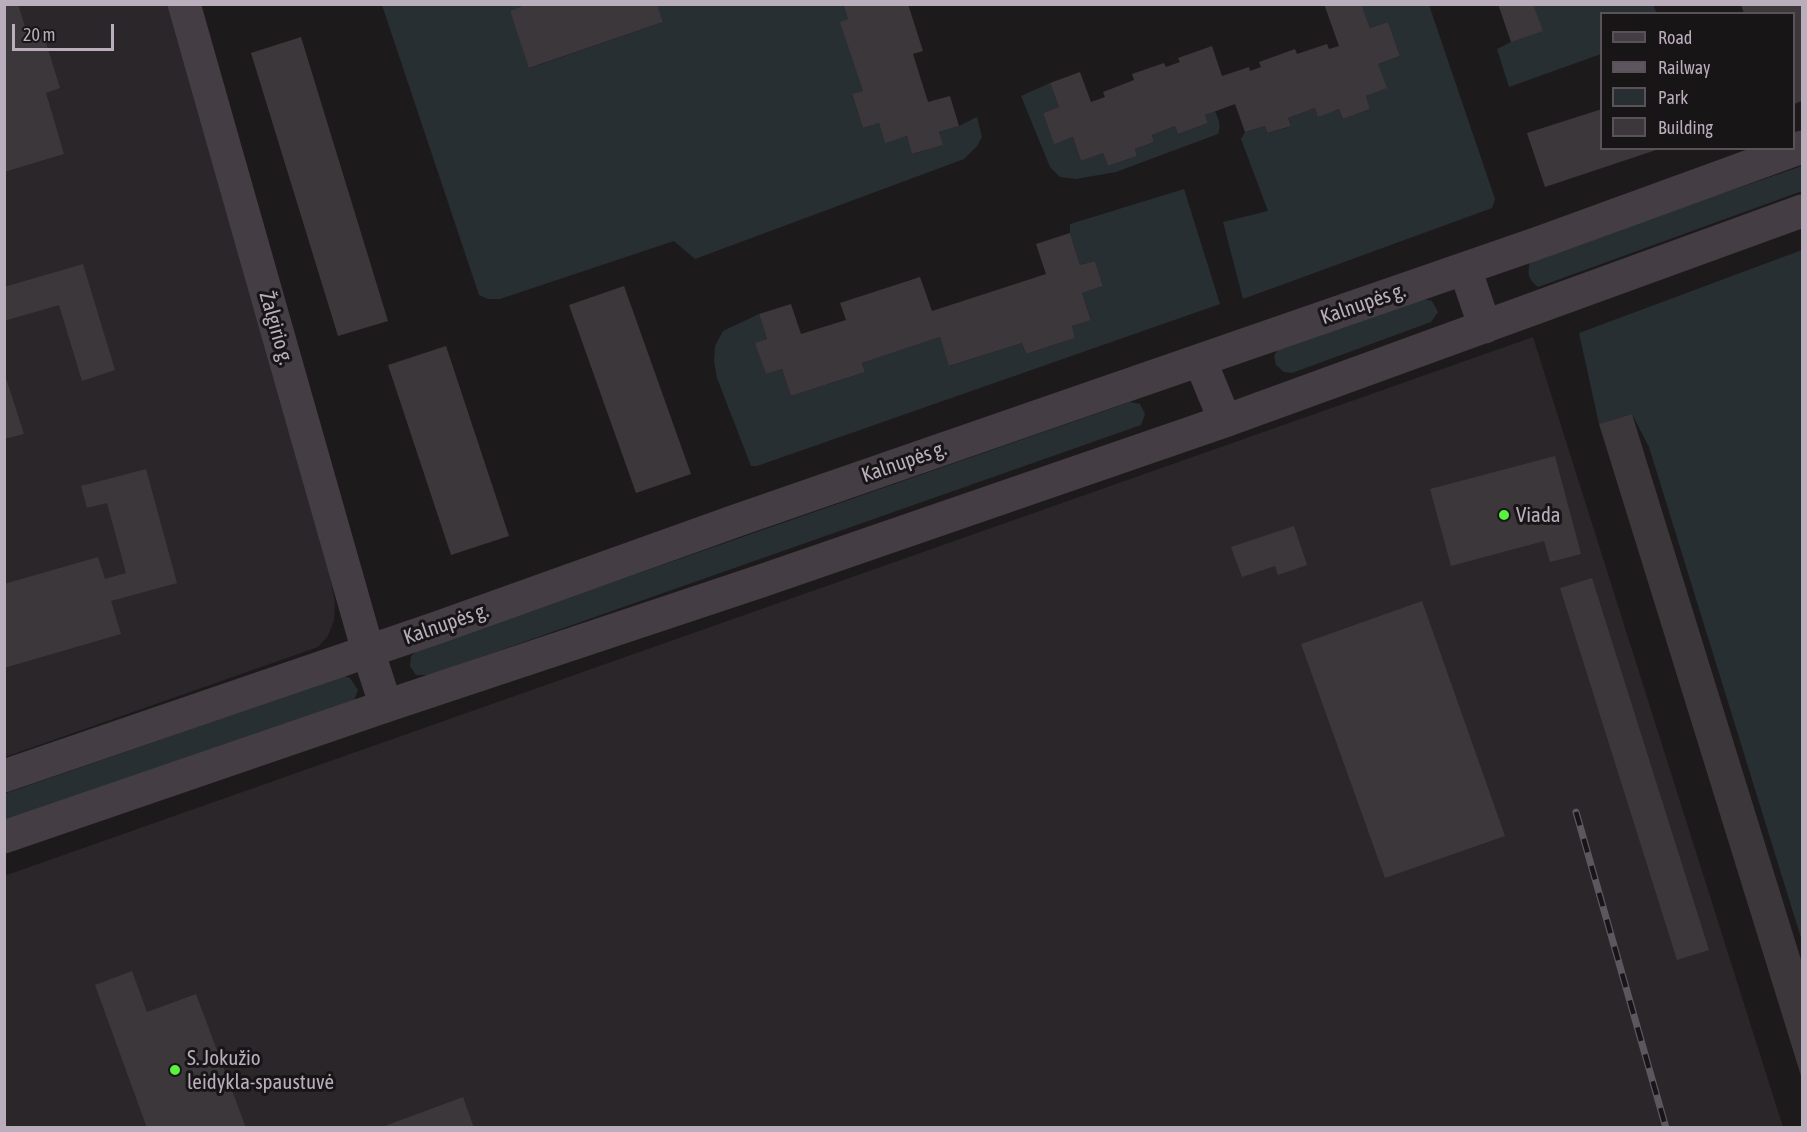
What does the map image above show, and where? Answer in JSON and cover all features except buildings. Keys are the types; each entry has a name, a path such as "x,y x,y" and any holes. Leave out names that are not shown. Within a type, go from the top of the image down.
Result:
{"street":[{"name":"Žalgirio g.","path":"184,4 368,651 386,706"},
{"name":"Kalnupės g.","path":"4,776 1465,269 1795,150"},
{"path":"4,837 1225,421 1803,211"},
{"path":"1465,269 1485,327"},
{"path":"1200,360 1225,421"}],"shaded area":[{"path":"4,5 167,5 284,412 331,581 335,603 334,620 328,636 318,647 5,757"},
{"path":"1533,337 1783,1127 5,1127 4,876"}],"green space":[{"path":"382,5 528,5 510,11 530,68 663,22 657,5 843,5 848,19 841,22 863,91 852,95 863,128 879,123 885,142 907,136 913,154 942,145 939,132 977,117 982,137 977,146 964,159 695,259 674,241 500,299 488,299 479,295"},
{"path":"1361,5 1429,5 1495,199 1492,208 1243,299 1223,222 1268,211 1241,139 1245,132 1265,126 1269,133 1291,126 1288,118 1315,108 1318,116 1339,109 1343,119 1370,109 1366,96 1386,88 1378,64 1400,56 1388,22 1370,28"},
{"path":"1533,5 1653,5 1656,12 1600,12 1600,54 1509,87 1497,49 1511,42"},
{"path":"1050,83 1059,107 1043,113 1054,143 1073,137 1081,161 1103,153 1108,166 1137,156 1135,149 1154,142 1152,135 1175,126 1178,134 1208,123 1205,115 1215,111 1219,122 1218,134 1116,172 1076,179 1060,177 1050,167 1021,96"},
{"path":"1802,166 1802,191 1538,287 1530,278 1531,259"},
{"path":"1184,189 1220,304 757,466 751,466 717,378 714,361 715,346 723,331 759,314 767,339 756,343 766,374 782,369 791,396 865,372 862,363 940,337 950,366 1022,343 1026,354 1075,338 1072,326 1091,319 1082,293 1103,286 1095,261 1080,265 1070,233 1070,224"},
{"path":"1802,250 1802,941 1649,447 1632,414 1599,424 1579,333"},
{"path":"1424,299 1432,301 1438,312 1431,322 1292,373 1284,372 1276,365 1274,356 1278,349"},
{"path":"1130,402 1140,404 1145,414 1141,425 430,675 416,675 410,666 411,656 418,650"},
{"path":"344,676 350,678 358,690 353,703 5,823 4,794"}],"railway":[{"path":"1576,812 1666,1128"}],"place":[{"name":"Viada","path":"1504,515"},
{"name":"S. Jokužio leidykla-spaustuvė","path":"175,1070"}]}
